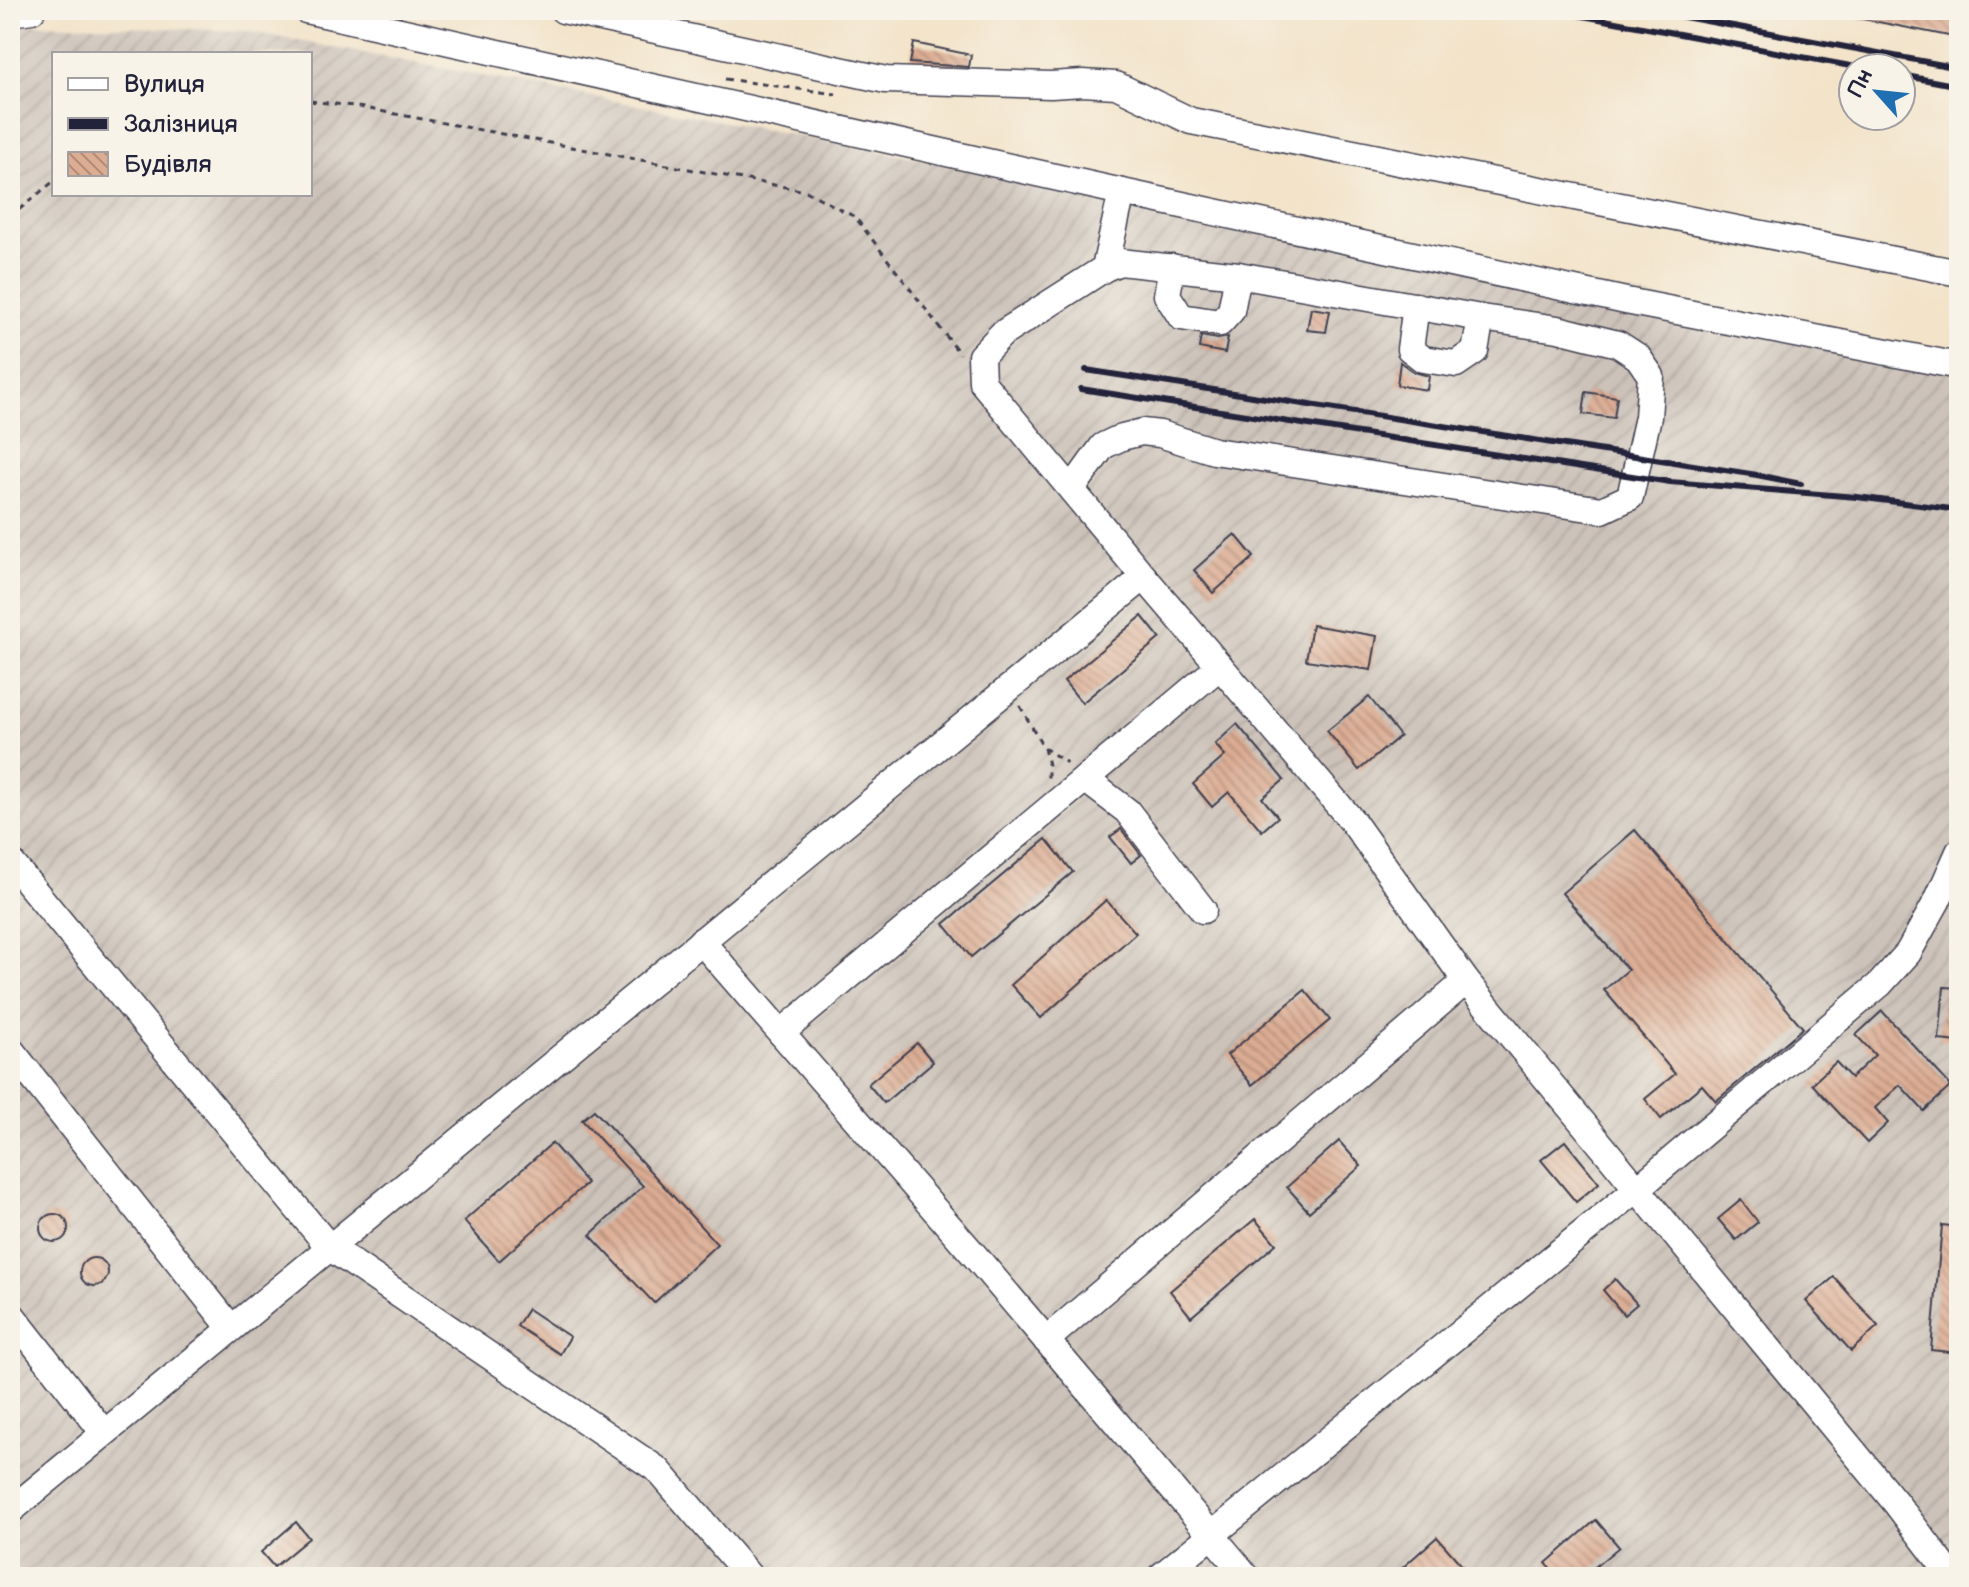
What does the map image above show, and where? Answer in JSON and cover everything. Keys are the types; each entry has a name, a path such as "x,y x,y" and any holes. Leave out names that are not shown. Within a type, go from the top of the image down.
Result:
{"lane":[{"path":"10,13 32,10"},
{"path":"306,10 1626,301 1959,366"},
{"path":"563,10 886,80 1116,85 1191,121 1959,273"},
{"path":"1105,268 1122,192"},
{"path":"1072,489 1103,446 1142,432 1160,434 1214,451 1602,510 1630,497 1648,417 1651,376 1638,357 1618,344 1558,329 1238,275 1120,262 1105,268 1002,334 981,356 982,382 1144,577 1353,822 1466,981 1896,1503 1952,1577"},
{"path":"1172,267 1167,295 1181,317 1220,323 1231,311 1238,275"},
{"path":"1416,306 1410,349 1423,359 1456,364 1475,351 1481,318"},
{"path":"10,1511 1144,577"},
{"path":"781,1033 1220,666"},
{"path":"1085,779 1127,811 1203,910"},
{"path":"1160,1577 1637,1189 1880,984 1908,953 1937,901 1959,852"},
{"path":"10,861 329,1247 658,1470 750,1577"},
{"path":"701,941 1247,1577"},
{"path":"1046,1340 1466,981"},
{"path":"10,1049 19,1078 231,1328"},
{"path":"10,1313 104,1433"}],"path":[{"path":"718,78 839,94"},
{"path":"312,101 368,108 806,191 855,217 982,382"},
{"path":"10,217 52,183"},
{"path":"1013,684 1021,711 1044,748 1085,779"}],"shaded area":[{"path":"10,23 246,31 1959,356 1959,1577 10,1577"}],"building":[{"path":"1854,10 1923,10 1959,17 1959,38 1853,17"},
{"path":"914,43 971,55 969,67 910,63"},
{"path":"1311,308 1330,311 1326,332 1307,330"},
{"path":"1201,336 1228,337 1225,353 1199,348"},
{"path":"1400,362 1414,372 1429,376 1427,390 1397,385"},
{"path":"1586,392 1617,397 1614,418 1583,414"},
{"path":"1235,534 1254,557 1213,593 1194,570"},
{"path":"1142,616 1160,638 1082,703 1064,681"},
{"path":"1312,625 1377,636 1371,670 1306,660"},
{"path":"1369,697 1400,736 1359,770 1327,731"},
{"path":"1237,724 1284,780 1262,798 1278,817 1262,831 1229,792 1212,807 1193,784 1225,756 1215,744"},
{"path":"1121,829 1141,855 1131,863 1110,837"},
{"path":"1635,830 1803,1028 1716,1101 1702,1085 1661,1119 1645,1099 1675,1074 1604,990 1628,970 1562,893"},
{"path":"1046,839 1073,872 971,957 944,924"},
{"path":"1106,900 1136,933 1041,1018 1011,985"},
{"path":"1944,987 1959,988 1959,1042 1939,1040"},
{"path":"1305,990 1330,1020 1252,1085 1227,1055"},
{"path":"1882,1011 1951,1086 1924,1111 1900,1085 1875,1108 1888,1123 1867,1143 1812,1084 1836,1062 1851,1078 1875,1055 1856,1035"},
{"path":"917,1043 933,1062 884,1103 868,1084"},
{"path":"594,1110 717,1244 654,1303 590,1235 643,1186 582,1120"},
{"path":"1339,1141 1361,1166 1309,1212 1287,1187"},
{"path":"1565,1141 1599,1183 1576,1202 1541,1160"},
{"path":"552,1143 587,1183 499,1261 464,1221"},
{"path":"1741,1200 1758,1222 1736,1240 1718,1219"},
{"path":"54,1214 64,1218 68,1228 64,1238 54,1242 44,1238 40,1228 44,1218"},
{"path":"1255,1219 1276,1244 1191,1317 1170,1291"},
{"path":"1942,1225 1959,1227 1959,1353 1931,1350"},
{"path":"94,1258 104,1262 108,1272 104,1282 94,1286 84,1282 80,1272 84,1262"},
{"path":"1834,1277 1878,1326 1851,1351 1806,1301"},
{"path":"1615,1279 1637,1304 1624,1315 1603,1290"},
{"path":"528,1309 570,1337 560,1354 517,1326"},
{"path":"1596,1520 1619,1547 1583,1577 1558,1577 1546,1563"},
{"path":"296,1522 309,1538 274,1567 261,1552"},
{"path":"1437,1537 1472,1577 1392,1577"}],"railway":[{"path":"1551,10 1837,64"},
{"path":"1647,10 1959,68"},
{"path":"1917,78 1959,86"},
{"path":"1086,370 1801,484"},
{"path":"1081,389 1670,482 1857,497 1959,510"}]}
